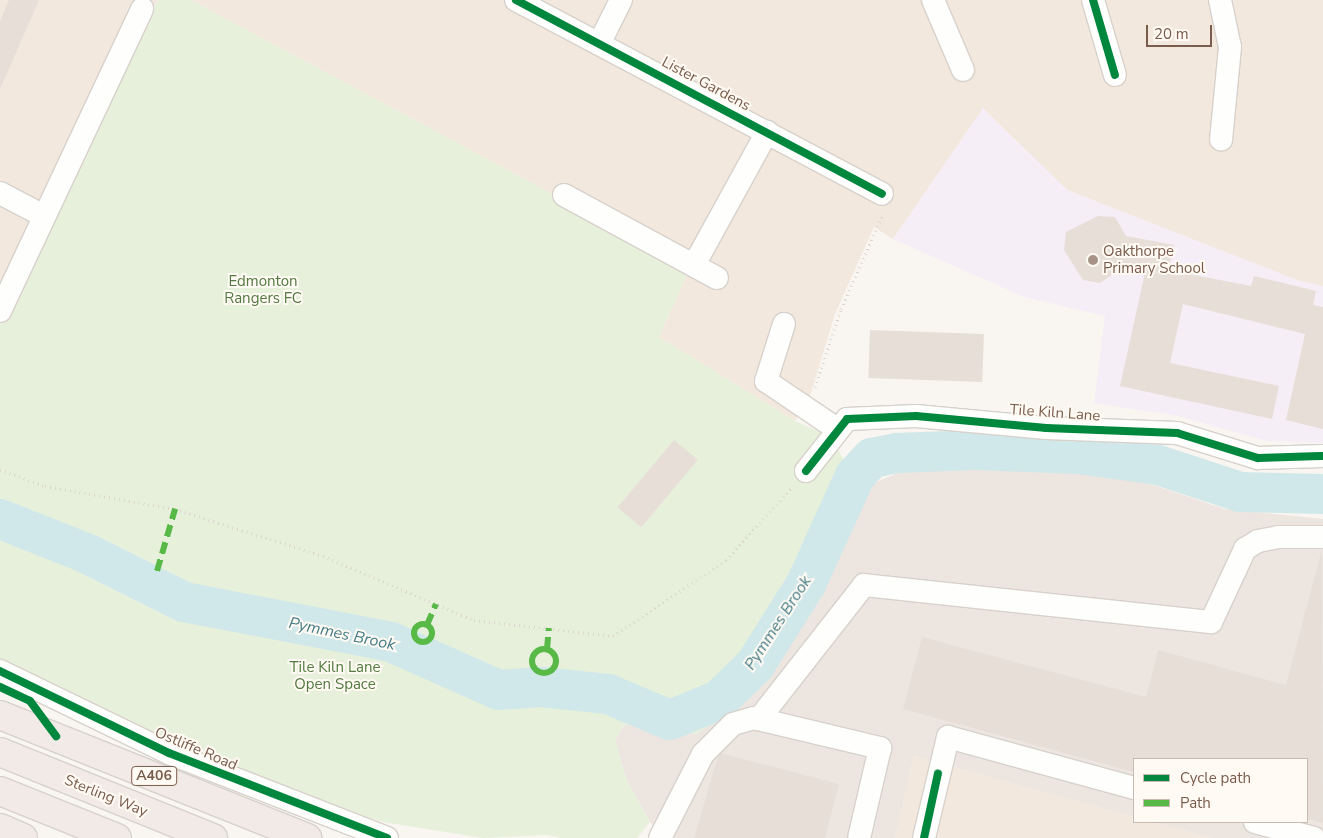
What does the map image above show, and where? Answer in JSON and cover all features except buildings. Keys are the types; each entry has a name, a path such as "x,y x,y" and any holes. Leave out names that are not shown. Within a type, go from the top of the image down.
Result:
{"highway":[{"name":"A406","path":"0,715 307,838"},
{"name":"Sterling Way","path":"0,752 213,838"},
{"path":"0,791 117,838"},
{"path":"0,828 23,838"}],"street":[{"name":"Lister Gardens","path":"516,0 882,194"},
{"path":"600,44 620,0"},
{"path":"933,0 963,70"},
{"path":"1093,0 1116,75"},
{"path":"1220,0 1230,47 1221,140"},
{"path":"0,310 142,9"},
{"path":"694,264 767,132"},
{"path":"0,194 44,216"},
{"path":"564,195 717,278"},
{"path":"784,324 766,381 837,429"},
{"name":"Tile Kiln Lane","path":"806,470 837,429 847,419 916,416 1046,428 1177,433 1258,458 1323,456"},
{"path":"759,719 864,585 1211,622 1245,549 1258,541 1278,537 1323,537"},
{"name":"Ostliffe Road","path":"0,671 169,753 388,838"},
{"path":"660,838 703,754 733,724 759,719 880,748 859,838"},
{"path":"924,838 948,737 1133,788"},
{"path":"1259,823 1314,838"}],"path":[{"path":"814,396 842,309 890,198 882,194"},
{"path":"0,470 45,486 175,509 323,556 474,620 612,636 726,560 806,470"}],"shaded area":[{"path":"0,0 158,0 0,325"},
{"path":"191,0 1323,0 1323,286 1298,281 1067,190 983,109 893,239 874,227 835,314 809,399 795,421 659,337 690,268"},
{"name":"Oakthorpe Primary School","path":"983,108 1067,190 1300,281 1323,286 1323,443 1267,441 1178,416 1094,403 1105,316 1024,297 893,239"},
{"path":"1057,460 1111,471 1225,509 1323,519 1323,838 1213,838 1157,823 1308,823 1308,758 1133,758 1133,817 914,756 895,838 664,838 650,822 627,781 615,740 625,724 696,734 814,600 860,489 907,469"},
{"path":"914,756 1133,817 1133,823 1157,823 1213,838 895,838"}],"green space":[{"name":"Edmonton Rangers FC","path":"158,0 191,0 690,268 659,337 795,421 831,437 860,489 814,600 746,701 696,734 624,725 615,740 627,781 650,822 637,838 562,838 547,835 483,838 383,822 296,794 191,750 0,658 0,325"}],"waterway":[{"name":"Pymmes Brook","path":"0,519 86,553 184,602 391,642 499,690 541,687 608,694 670,720 719,700 755,665 806,584 855,476 872,458 897,453 975,450 1077,454 1158,465 1240,492 1323,494"}],"marked path":[{"path":"157,571 175,509"},
{"path":"427,625 436,604"},
{"path":"423,624 429,627 432,633 429,639 423,642 417,639 414,633 417,627 423,624"},
{"path":"547,649 549,628"},
{"path":"544,649 549,650 555,656 556,661 555,666 549,672 544,673 539,672 533,666 532,661 533,656 539,650 544,649"}],"cycle path":[{"path":"516,0 882,194"},
{"path":"1093,0 1115,75"},
{"path":"806,471 847,419 916,416 1046,428 1177,433 1258,458 1323,456"},
{"path":"0,671 169,753 387,838"},
{"path":"0,687 30,701 56,736"},
{"path":"924,838 938,773"}],"place":[{"name":"Oakthorpe Primary School","path":"1093,260"}],"park label":[{"name":"Tile Kiln Lane Open Space","path":"335,676"}]}
